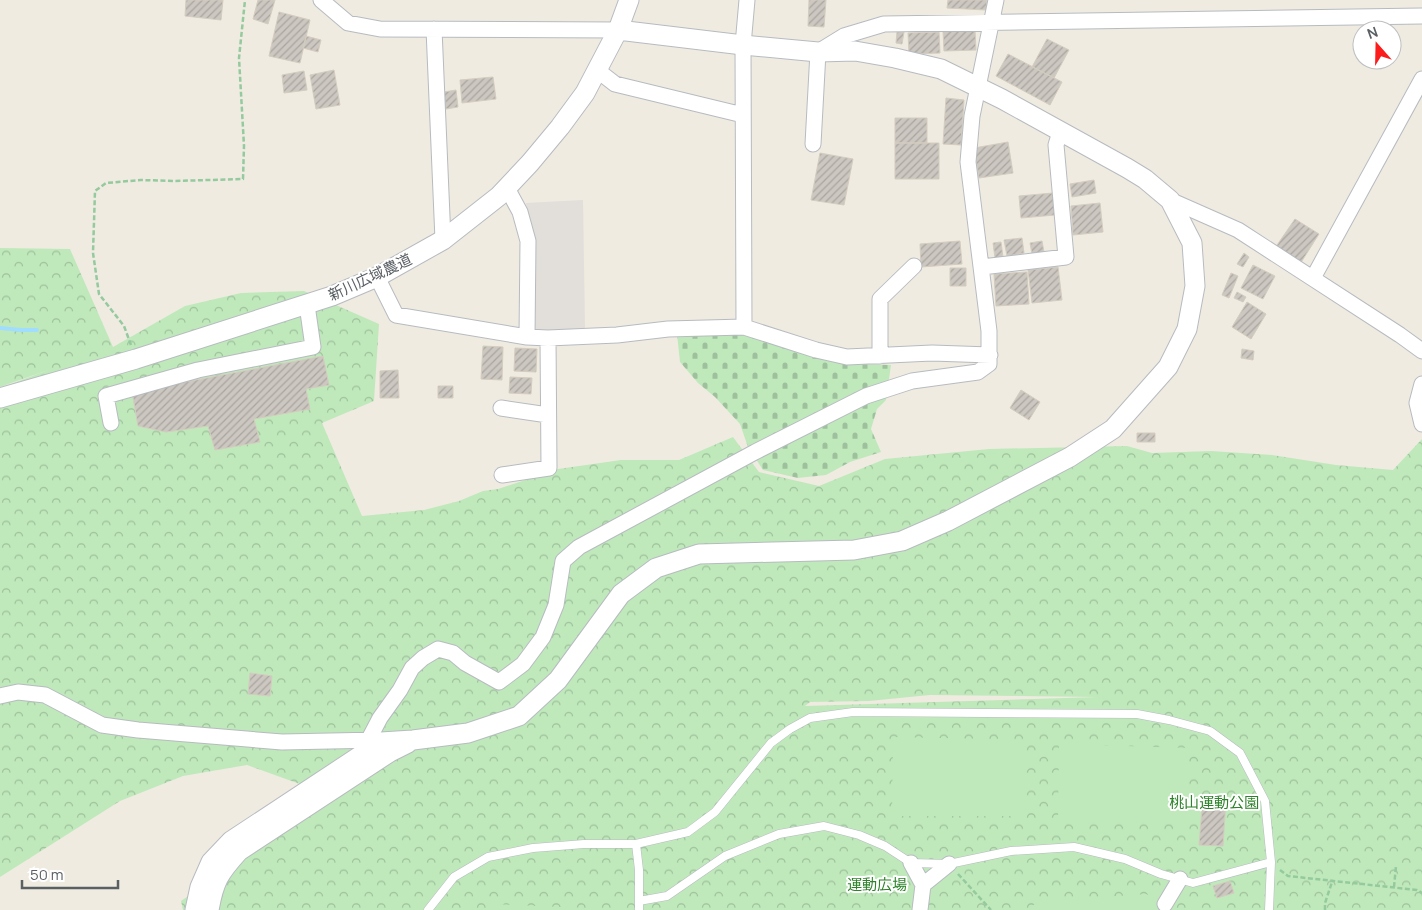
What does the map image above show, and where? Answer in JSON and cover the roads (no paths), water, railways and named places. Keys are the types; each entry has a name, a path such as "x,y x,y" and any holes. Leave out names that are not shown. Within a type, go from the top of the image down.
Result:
{"street":[{"path":"321,0 348,23 380,29 618,30 818,52 855,51 896,58 941,70 978,86 1145,179 1170,200 1238,230 1422,351"},
{"name":"新川広域農道","path":"0,398 136,360 332,296 378,277 443,240 499,196 560,127 585,93 618,30 629,0"},
{"path":"744,327 743,45 747,0"},
{"path":"369,739 412,668 423,658 438,649 453,653 465,663 499,682 523,664 543,637 556,605 563,561 579,547 690,486 859,400 912,381 978,372 989,364 990,355 982,267 968,162 972,116 996,0"},
{"path":"818,52 844,36 884,24 1422,16"},
{"path":"434,29 443,240"},
{"path":"814,144 818,52"},
{"path":"597,70 615,84 743,115"},
{"path":"1313,278 1422,80"},
{"path":"982,267 1066,257 1056,145 1060,132"},
{"path":"507,188 520,212 528,241 527,337"},
{"path":"195,910 200,887 211,862 231,841 380,742 413,740 468,732 519,716 558,680 621,594 656,568 699,554 854,550 902,541 948,521 1062,462 1113,429 1168,367 1187,329 1195,286 1192,243 1170,200"},
{"path":"880,356 880,299 914,266"},
{"path":"378,277 396,315 527,337 616,335 668,329 744,327 816,350 846,356 940,353 990,355"},
{"path":"111,423 106,396 198,370 313,347 307,304"},
{"path":"502,474 549,468 548,338"},
{"path":"1422,384 1417,403 1422,424"},
{"path":"500,408 548,415"},
{"path":"0,696 18,692 45,695 102,725 138,730 282,742 369,739 413,740"},
{"path":"209,910 212,891 222,870 239,851 390,752 413,740"},
{"path":"911,863 923,885 920,910"},
{"path":"923,885 949,864"},
{"path":"1166,904 1180,879"}],"lane":[{"path":"428,910 454,877 488,857 533,848 584,844 636,844 688,832 715,812 772,744 790,729 810,718 853,712 1137,714 1210,731 1240,753 1265,800 1271,862 1268,910"},
{"path":"639,901 667,896 725,856 779,834 824,826 885,846 911,863 949,864 1011,851 1074,847 1125,860 1161,874 1193,883 1271,862"},
{"path":"636,844 639,870 639,910"}],"waterway":[{"path":"0,328 37,330"}],"park label":[{"name":"桃山運動公園","path":"1214,802"},
{"name":"運動広場","path":"877,884"}]}
